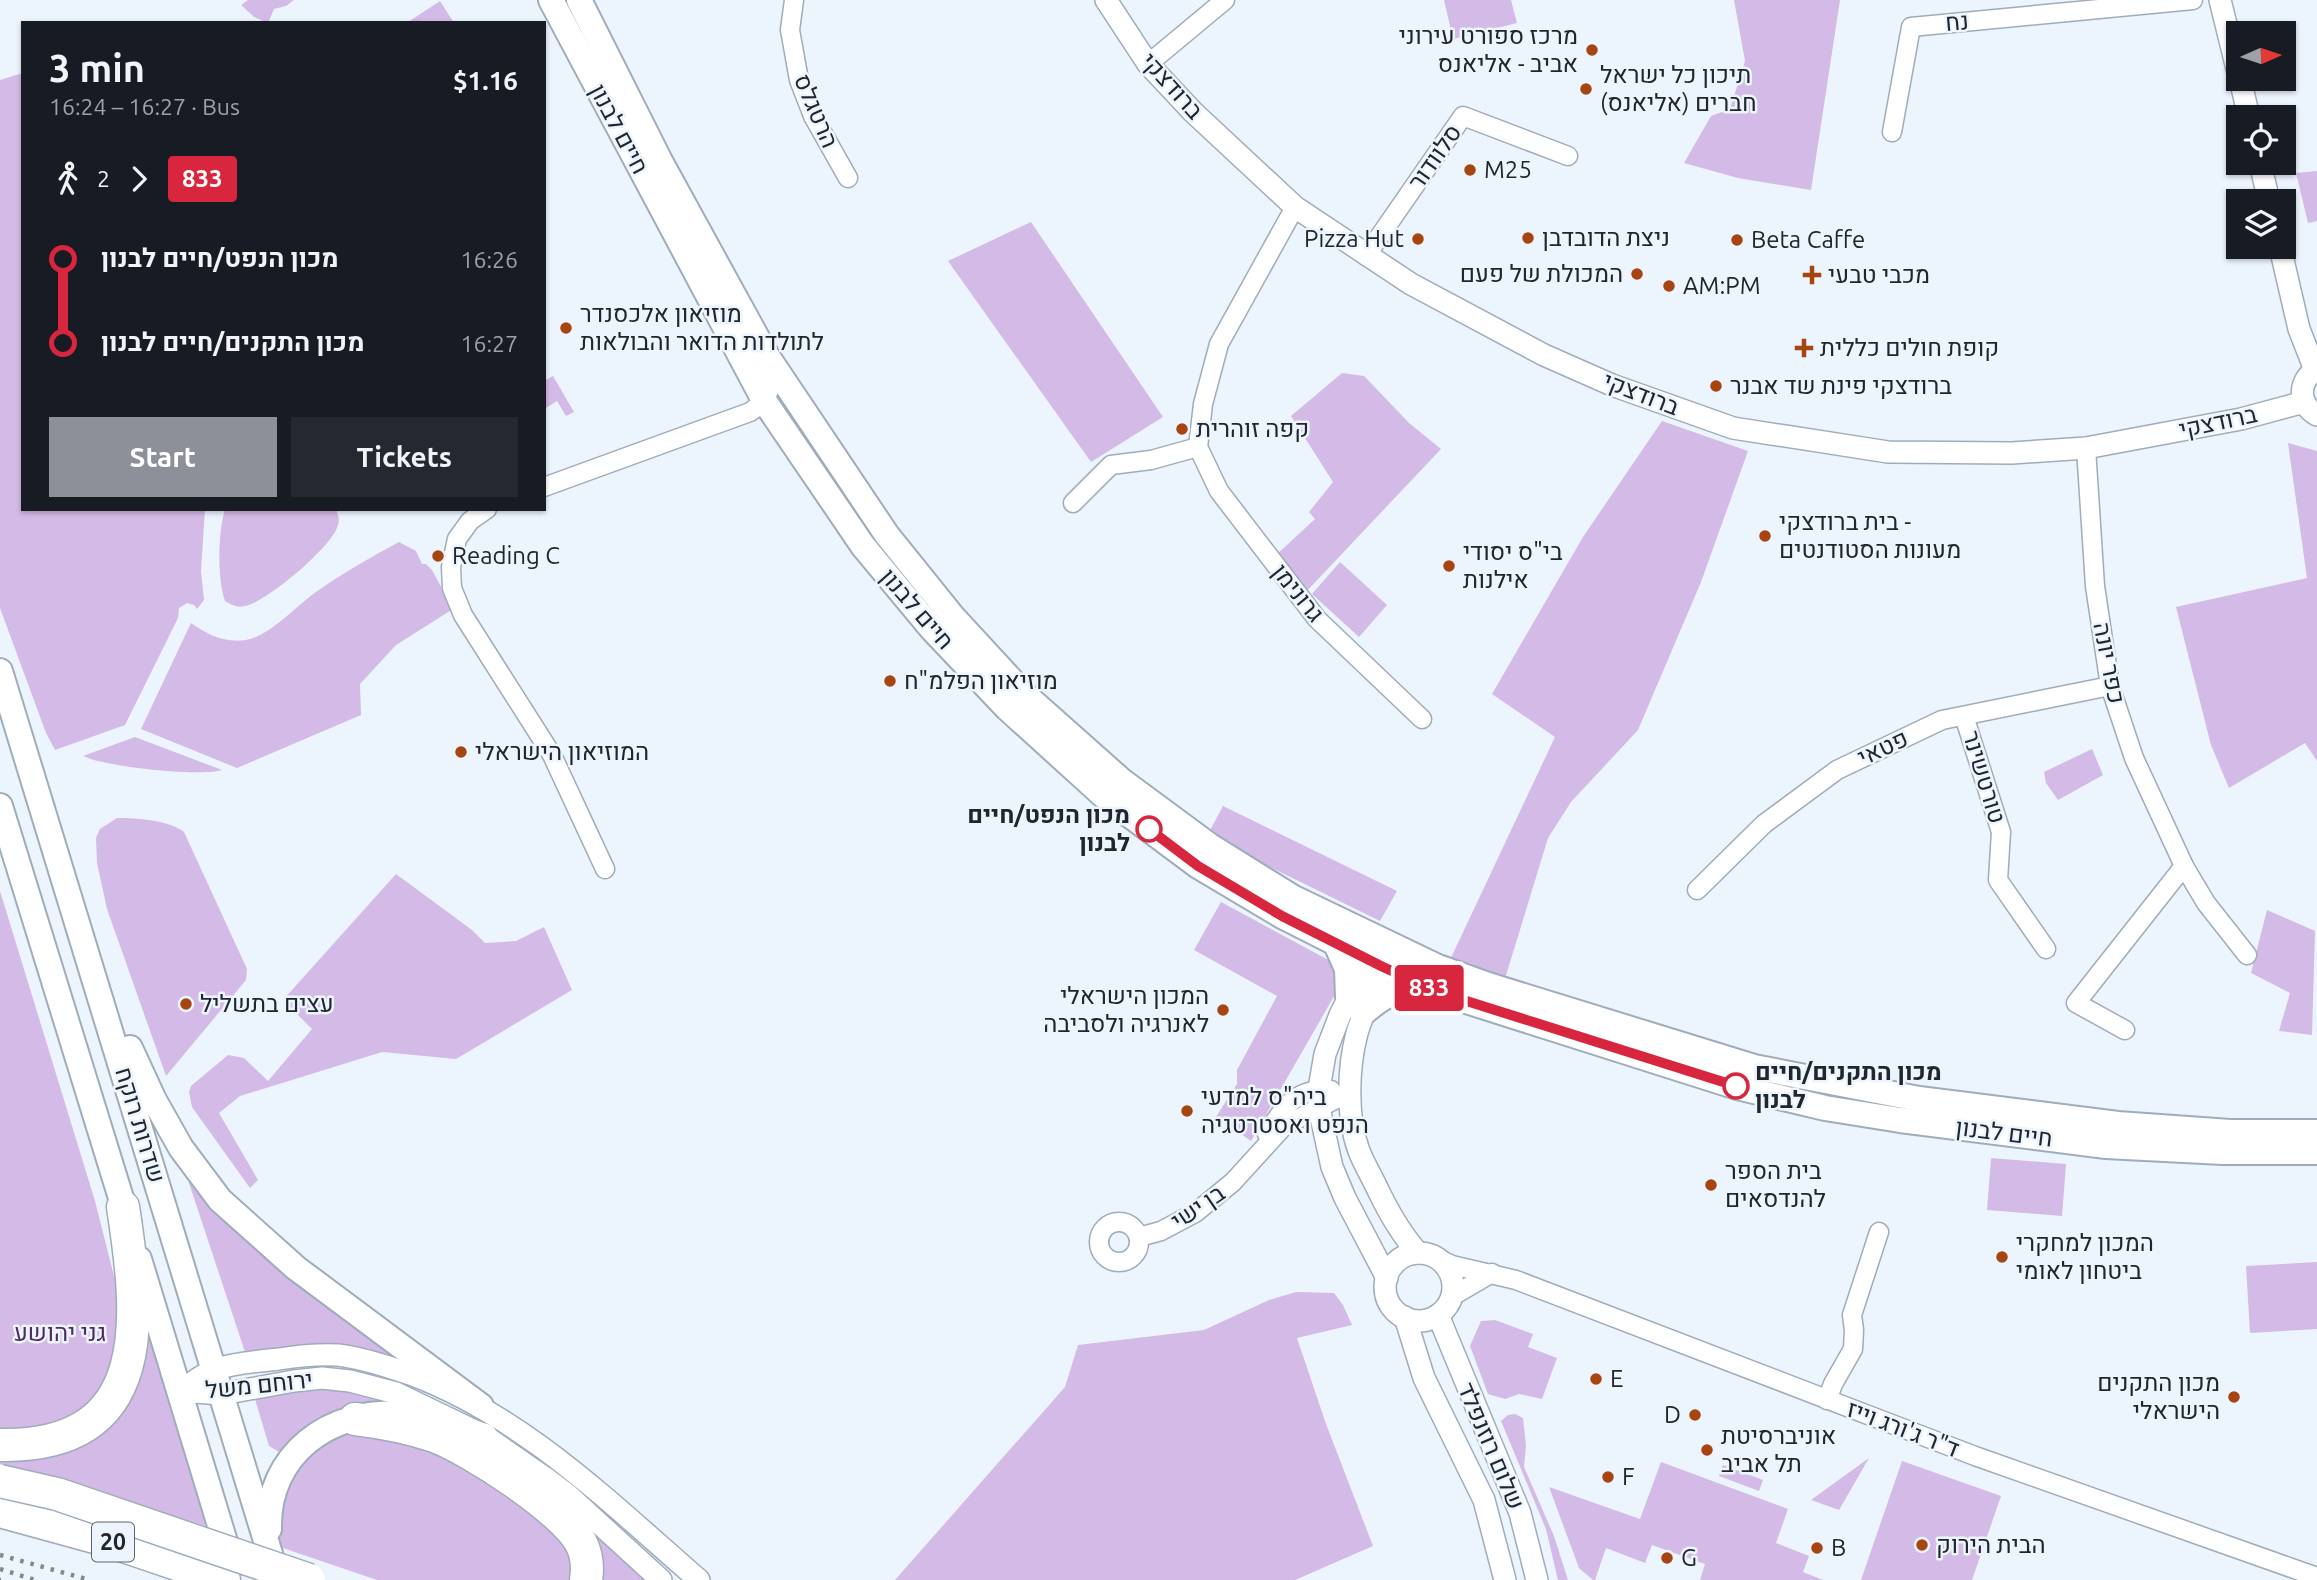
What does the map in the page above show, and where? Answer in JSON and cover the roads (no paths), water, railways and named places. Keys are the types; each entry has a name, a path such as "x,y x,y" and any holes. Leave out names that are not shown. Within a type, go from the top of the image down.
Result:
{"highway":[{"path":"0,1444 33,1444 79,1429 103,1410 119,1386 130,1354 134,1324 131,1262 124,1207"},
{"path":"355,1419 388,1424 436,1437 477,1457 515,1483 573,1531 586,1556 586,1580"},
{"path":"0,1480 57,1494 250,1571 309,1580"},
{"name":"20","path":"0,1511 106,1540 250,1571"},
{"path":"250,1571 324,1580"}],"main road":[{"name":"חיים לבנון","path":"551,0 765,402 863,546 932,629 1007,708 1104,796 1198,866 1282,916 1335,942 1379,956 1438,967 1754,1067 1919,1099 2118,1124 2230,1132 2317,1132"},
{"name":"חיים לבנון","path":"579,0 660,161 767,356 887,535 953,617 1024,694 1122,781 1210,846 1438,992 1737,1087 1825,1108 2106,1146 2223,1152 2317,1152"},
{"name":"שדרות רוקח","path":"0,671 222,1394 250,1571"},
{"name":"שדרות רוקח","path":"0,806 180,1391 250,1571"},
{"path":"1335,942 1347,969 1355,1006 1380,999 1391,992 1438,992"},
{"path":"91,967 154,1100 181,1148 220,1200 296,1268 481,1406"},
{"path":"250,1571 269,1513 274,1485 302,1446 315,1435 355,1419 385,1413 434,1419 485,1436"}],"street":[{"name":"הרטגלס","path":"794,0 790,30 799,80 813,116 848,178"},
{"name":"ברודצקי","path":"1106,0 1148,64 1193,112 1294,207 1411,285 1544,355 1612,385 1733,428 1888,452 2012,453 2086,448 2241,419 2311,409"},
{"path":"1148,64 1225,0"},
{"name":"נח","path":"1892,132 1911,27 2193,0"},
{"path":"2220,0 2226,24"},
{"name":"סלוודור","path":"1366,256 1463,116 1569,156"},
{"path":"1073,503 1111,465 1151,460 1198,447 1203,404 1219,344 1294,207"},
{"path":"2283,259 2299,329 2316,369 2305,380 2302,395 2311,409"},
{"path":"546,486 750,412 765,402 769,384 767,356"},
{"name":"גרונימן","path":"1198,447 1219,491 1317,619 1422,719"},
{"name":"כפר יונה","path":"2086,448 2095,586 2110,686 2134,758 2184,866 2206,904 2247,954"},
{"path":"484,511 470,522 457,539 451,567 452,588 463,615 552,755 605,869"},
{"name":"פטאי","path":"1697,890 1764,824 1837,770 1942,720 2110,686"},
{"name":"טורטשינר","path":"1964,716 2001,832 1998,880 2046,949"},
{"path":"2125,1030 2077,1003 2184,866"},
{"path":"1379,956 1355,1006 1325,1054 1319,1099 1332,1167 1345,1198 1387,1278"},
{"path":"1355,1006 1350,1092 1358,1150 1401,1234 1447,1266 1453,1287 1446,1307 1438,1315 1427,1320 1405,1317 1388,1301 1387,1278 1398,1260 1429,1256"},
{"path":"1319,1099 1350,1092"},
{"name":"בן ישי","path":"1139,1237 1161,1231 1195,1213 1233,1182 1249,1164 1289,1103 1297,1097 1319,1099"},
{"path":"1827,1400 1853,1349 1852,1315 1879,1232"},
{"name":"ד\"ר ג'ורג וייז","path":"1429,1256 1452,1265 1516,1280 2062,1488 2317,1577"},
{"path":"1451,1297 1492,1273"},
{"name":"שלום רוזנפלד","path":"1438,1315 1520,1513 1536,1580"},
{"name":"שלום רוזנפלד","path":"1405,1317 1424,1378 1484,1500 1505,1580"},
{"name":"ירוחם משל","path":"180,1391 215,1369 301,1356 337,1355 394,1369 481,1406 533,1440 582,1478 699,1580"},
{"name":"ירוחם משל","path":"180,1391 222,1394 322,1378 350,1381 396,1393 485,1436 568,1495 661,1580"}],"railway":[{"path":"0,1555 90,1580"},
{"path":"0,1569 35,1580"}],"place":[{"name":"מרכז ספורט עירוני אביב - אליאנס","path":"1592,50"},
{"name":"תיכון כל ישראל חברים (אליאנס)","path":"1586,89"},
{"name":"M25","path":"1470,170"},
{"name":"ניצת הדובדבן","path":"1528,238"},
{"name":"Pizza Hut","path":"1418,239"},
{"name":"Beta Caffe","path":"1737,240"},
{"name":"המכולת של פעם","path":"1637,274"},
{"name":"מכבי טבעי","path":"1812,275"},
{"name":"AM:PM","path":"1669,286"},
{"name":"מוזיאון אלכסנדר לתולדות הדואר והבולאות","path":"566,328"},
{"name":"קופת חולים כללית","path":"1804,348"},
{"name":"ברודצקי פינת שד אבנר","path":"1716,386"},
{"name":"קפה זוהרית","path":"1182,429"},
{"name":"בית ברודצקי - מעונות הסטודנטים","path":"1765,536"},
{"name":"Reading C","path":"438,556"},
{"name":"בי\"ס יסודי אילנות","path":"1449,566"},
{"name":"מוזיאון הפלמ\"ח","path":"890,681"},
{"name":"המוזיאון הישראלי","path":"461,752"},
{"name":"מכון הנפט/חיים לבנון","path":"1149,829"},
{"name":"עצים בתשליל","path":"186,1004"},
{"name":"המכון הישראלי לאנרגיה ולסביבה","path":"1223,1010"},
{"name":"מכון התקנים/חיים לבנון","path":"1736,1086"},
{"name":"ביה\"ס למדעי הנפט ואסטרטגיה","path":"1187,1111"},
{"name":"בית הספר להנדסאים","path":"1711,1185"},
{"name":"המכון למחקרי ביטחון לאומי","path":"2002,1257"},
{"name":"E","path":"1596,1379"},
{"name":"מכון התקנים הישראלי","path":"2234,1397"},
{"name":"D","path":"1695,1415"},
{"name":"אוניברסיטת תל אביב","path":"1707,1450"},
{"name":"F","path":"1608,1477"},
{"name":"הבית הירוק","path":"1922,1545"},
{"name":"B","path":"1817,1548"},
{"name":"G","path":"1667,1558"}],"park label":[{"name":"גני יהושע","path":"60,1333"}]}
